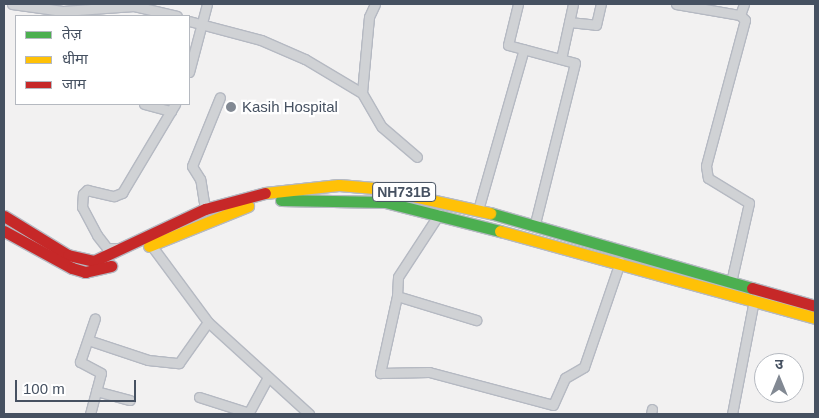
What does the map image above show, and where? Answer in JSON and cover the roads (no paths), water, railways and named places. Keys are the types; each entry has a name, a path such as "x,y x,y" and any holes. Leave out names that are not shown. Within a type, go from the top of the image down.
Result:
{"highway":[{"name":"NH731B","path":"4,216 81,259 106,258 205,209 256,194 339,185 412,193 535,224 815,306"},
{"path":"4,231 85,272 111,266 151,245 241,207 283,200 333,198 385,202 439,214 620,262 815,318"}],"street":[{"path":"12,4 63,11 134,6 173,15"},
{"path":"190,67 206,4"},
{"path":"362,93 369,17 375,4"},
{"path":"518,4 507,41 510,47 575,63 535,224"},
{"path":"561,59 573,4"},
{"path":"569,22 596,25 600,4"},
{"path":"676,4 740,15 745,20 743,35 706,166 708,178 749,203 731,282"},
{"path":"740,15 744,4"},
{"path":"190,21 200,26 260,40 305,59 362,93 382,128 417,157"},
{"path":"478,210 524,49"},
{"path":"205,209 200,179 192,166 220,96"},
{"path":"127,246 105,247 83,209 83,194 87,190 114,196 122,193 173,108 151,105"},
{"path":"439,214 398,276 397,296 380,374 429,372 553,405 565,378 584,367 620,262"},
{"path":"151,245 208,322 309,414"},
{"path":"397,296 476,320"},
{"path":"732,414 754,300"},
{"path":"90,414 101,373 80,364 95,318"},
{"path":"88,340 148,360 180,363 208,322"},
{"path":"199,397 248,414 268,377"},
{"path":"96,391 130,400"}],"place":[{"name":"Kasih Hospital","path":"231,107"}]}
